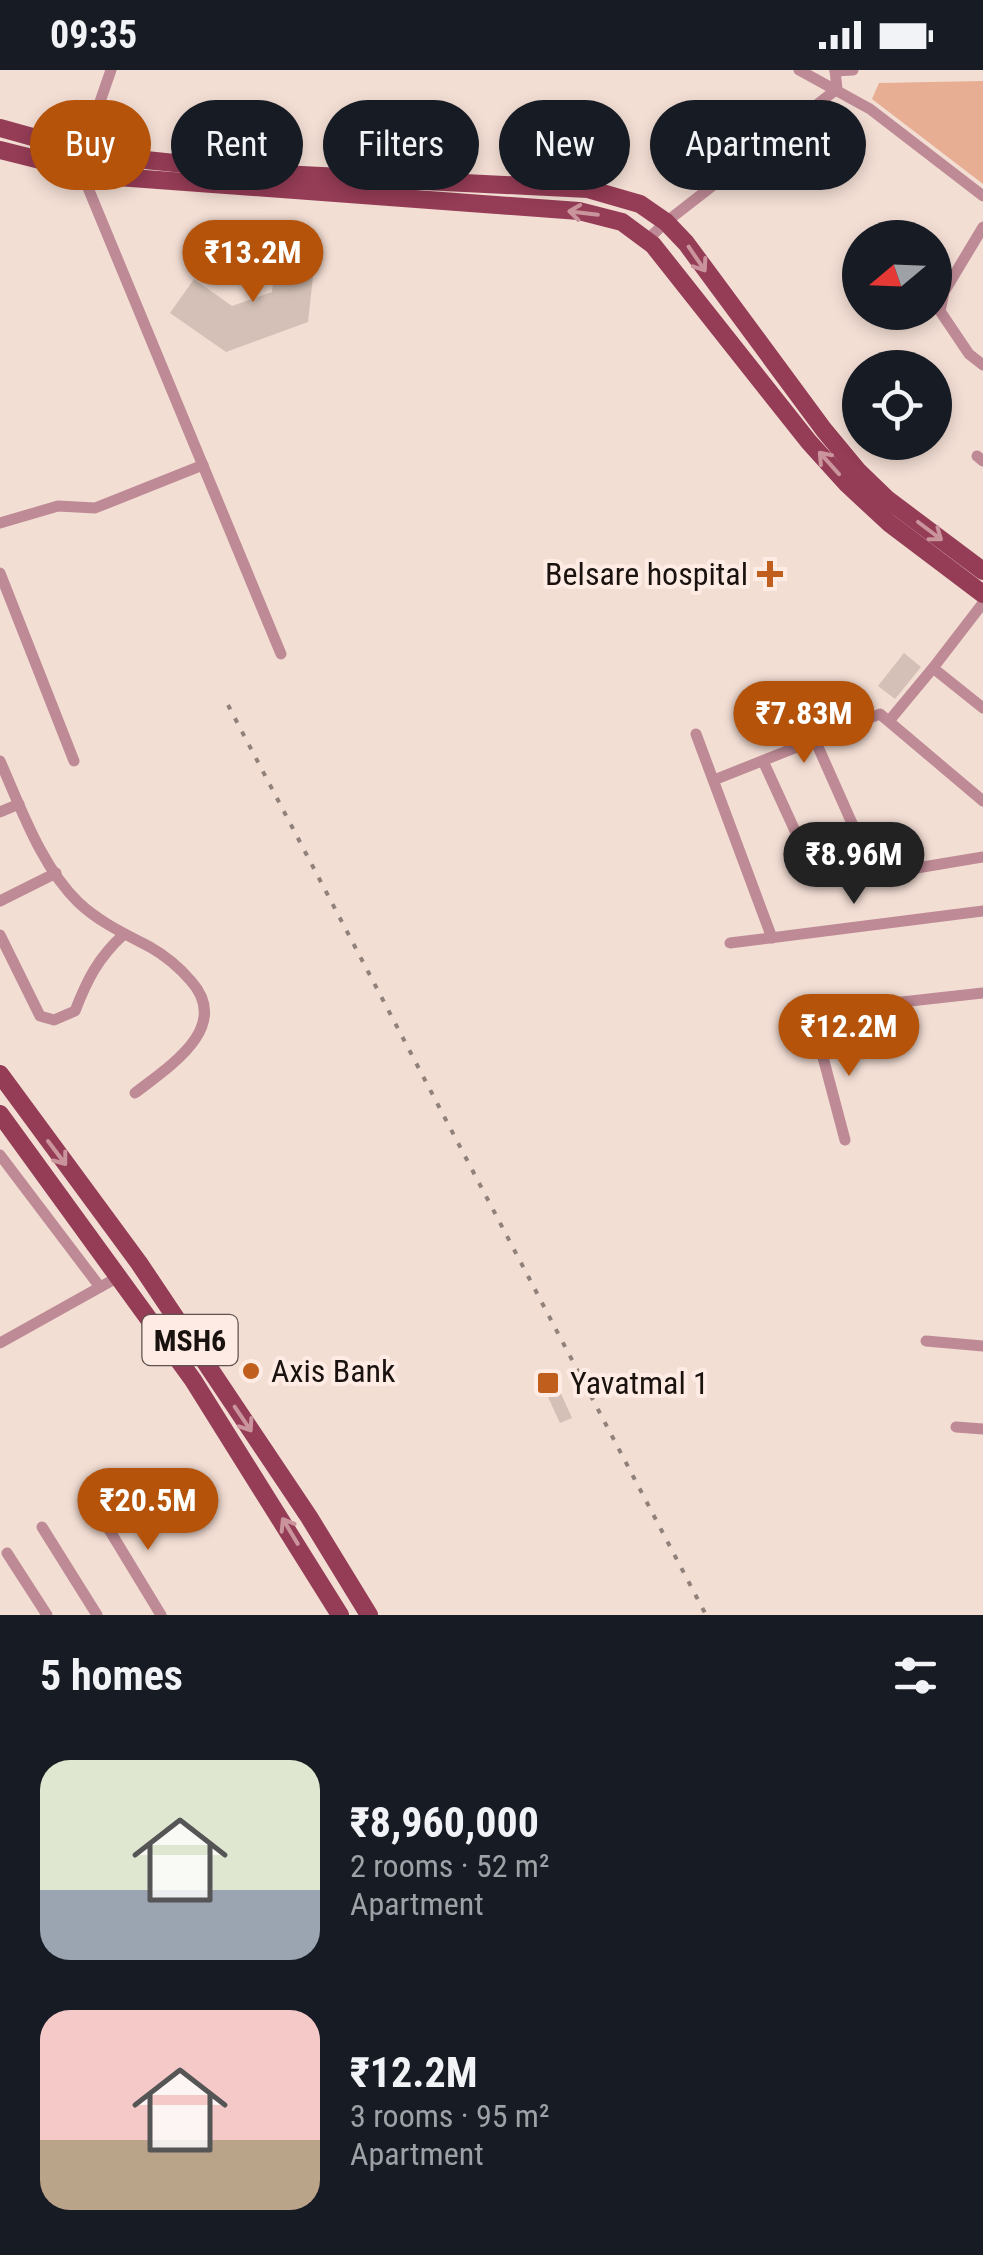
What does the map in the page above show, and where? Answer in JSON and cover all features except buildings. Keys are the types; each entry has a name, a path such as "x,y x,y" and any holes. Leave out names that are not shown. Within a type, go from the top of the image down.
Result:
{"main road":[{"path":"0,128 30,136"},
{"path":"0,150 30,158"},
{"path":"151,159 281,174 588,189 640,204 666,222 686,243 858,470 887,499 983,572"},
{"path":"151,179 579,211 622,222 647,240 847,484 889,522 983,594"},
{"name":"MSH6","path":"0,1074 150,1279 309,1516 368,1615"},
{"name":"MSH6","path":"0,1114 204,1396 340,1615"}],"street":[{"path":"101,100 111,70"},
{"path":"798,70 837,88 983,196"},
{"path":"837,88 835,70 853,70"},
{"path":"647,240 837,88"},
{"path":"89,190 281,654"},
{"path":"983,227 944,292 940,311 969,354 983,366"},
{"path":"0,523 58,506 95,508 203,465"},
{"path":"0,573 74,761"},
{"path":"889,721 983,603"},
{"path":"933,668 983,708"},
{"path":"714,780 880,714 983,801"},
{"path":"696,734 772,938"},
{"path":"814,740 874,875 983,857"},
{"path":"763,760 818,881"},
{"path":"0,762 56,873 78,902 123,935 176,964 204,995 207,1006 200,1030 187,1050 135,1092"},
{"path":"0,812 19,804"},
{"path":"0,901 56,873"},
{"path":"730,942 983,910"},
{"path":"0,935 40,1016 54,1020 75,1011 93,968 123,935"},
{"path":"845,1140 811,1012 983,993"},
{"path":"0,1154 100,1288"},
{"path":"0,1342 120,1276"},
{"path":"926,1341 983,1346"},
{"path":"956,1427 983,1429"},
{"path":"99,1513 161,1615"},
{"path":"42,1527 97,1615"},
{"path":"7,1553 47,1615"}],"shaded area":[{"path":"983,81 983,184 872,99 879,83"}],"railway":[{"path":"228,705 706,1615"}],"place":[{"name":"Belsare hospital","path":"770,574"},
{"name":"Axis Bank","path":"251,1371"},
{"name":"Yavatmal 1","path":"548,1383"}]}
